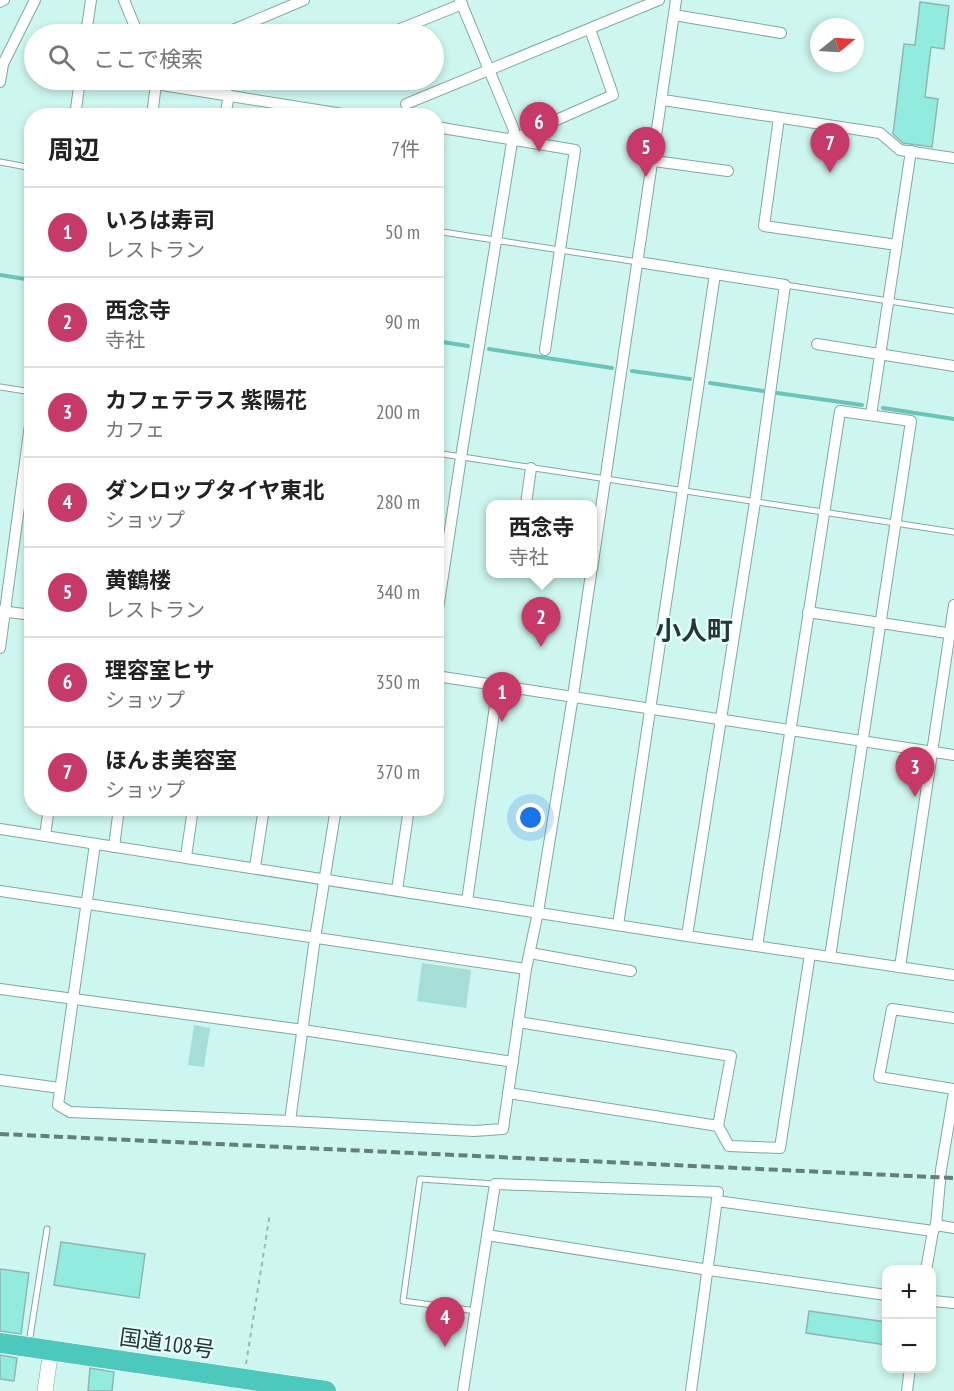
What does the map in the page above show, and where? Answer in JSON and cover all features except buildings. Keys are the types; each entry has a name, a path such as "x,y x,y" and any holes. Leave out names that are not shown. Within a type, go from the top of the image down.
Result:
{"highway":[{"name":"国道108号","path":"0,1343 326,1391"}],"street":[{"path":"0,82 1,65 35,0"},
{"path":"87,24 91,0"},
{"path":"124,0 134,24"},
{"path":"247,24 304,0"},
{"path":"444,89 659,0"},
{"path":"597,529 654,161 676,0"},
{"path":"411,24 461,2 514,130 444,569"},
{"path":"675,15 781,33"},
{"path":"511,140 613,95 590,29"},
{"path":"76,108 79,90"},
{"path":"153,108 154,90"},
{"path":"200,90 285,108"},
{"path":"406,104 441,90"},
{"path":"226,108 228,95"},
{"path":"663,100 880,133 900,150 954,158"},
{"path":"779,118 764,226 897,245"},
{"path":"444,128 575,150 545,350"},
{"path":"871,415 911,151"},
{"path":"654,161 728,171"},
{"path":"638,262 785,285 755,502 687,936"},
{"path":"618,925 715,274"},
{"path":"817,344 954,366"},
{"path":"757,946 840,411 871,415 911,421 831,957"},
{"path":"0,648 3,611 24,465"},
{"path":"527,500 531,468"},
{"path":"96,844 58,1105 70,1112 474,1131 503,1129 526,969 538,912 590,578"},
{"path":"900,967 952,634 954,605"},
{"path":"3,611 24,614"},
{"path":"808,612 952,634"},
{"path":"444,677 954,755"},
{"path":"467,901 498,685"},
{"path":"45,835 48,816"},
{"path":"114,846 118,816"},
{"path":"186,857 193,816"},
{"path":"255,867 263,816"},
{"path":"290,1121 315,938 335,816"},
{"path":"397,891 408,816"},
{"path":"0,829 687,936 954,975"},
{"path":"0,891 526,969"},
{"path":"530,953 631,971"},
{"path":"518,1022 732,1056 718,1125 729,1146 780,1148 810,954"},
{"path":"0,989 303,1030 513,1062"},
{"path":"927,1265 935,1228 941,1170 954,1091 879,1077 892,1009 954,1018"},
{"path":"0,1080 60,1088"},
{"path":"508,1093 718,1125"},
{"path":"463,1391 495,1184 718,1192 691,1391"},
{"path":"717,1201 935,1228 954,1228"},
{"path":"487,1235 882,1294"},
{"path":"936,1302 954,1304"},
{"path":"45,1391 51,1350"},
{"path":"907,1391 909,1373"}],"lane":[{"path":"0,162 24,166"},
{"path":"444,232 638,262"},
{"path":"785,285 954,311"},
{"path":"0,387 24,391"},
{"path":"444,454 954,532"},
{"path":"476,1311 403,1301 420,1179 495,1184"},
{"path":"28,1347 47,1229"}],"path":[{"path":"244,1379 270,1213"}],"shaded area":[{"path":"422,963 471,970 466,1008 417,1001"},
{"path":"194,1025 210,1028 204,1067 188,1065"}],"waterway":[{"path":"0,275 24,279"},
{"path":"444,342 468,346"},
{"path":"489,349 612,368"},
{"path":"632,371 690,379"},
{"path":"710,383 763,391"},
{"path":"777,393 862,405"},
{"path":"883,408 954,419"}],"railway":[{"path":"0,1134 954,1178"}],"place":[{"name":"理容室ヒサ","path":"539,152"},
{"name":"ほんま美容室","path":"830,173"},
{"name":"黄鶴楼","path":"646,177"},
{"name":"西念寺","path":"541,647"},
{"name":"いろは寿司","path":"502,722"},
{"name":"カフェテラス 紫陽花","path":"915,797"},
{"name":"ダンロップタイヤ東北","path":"445,1347"}],"district":[{"name":"小人町","path":"694,630"}]}
